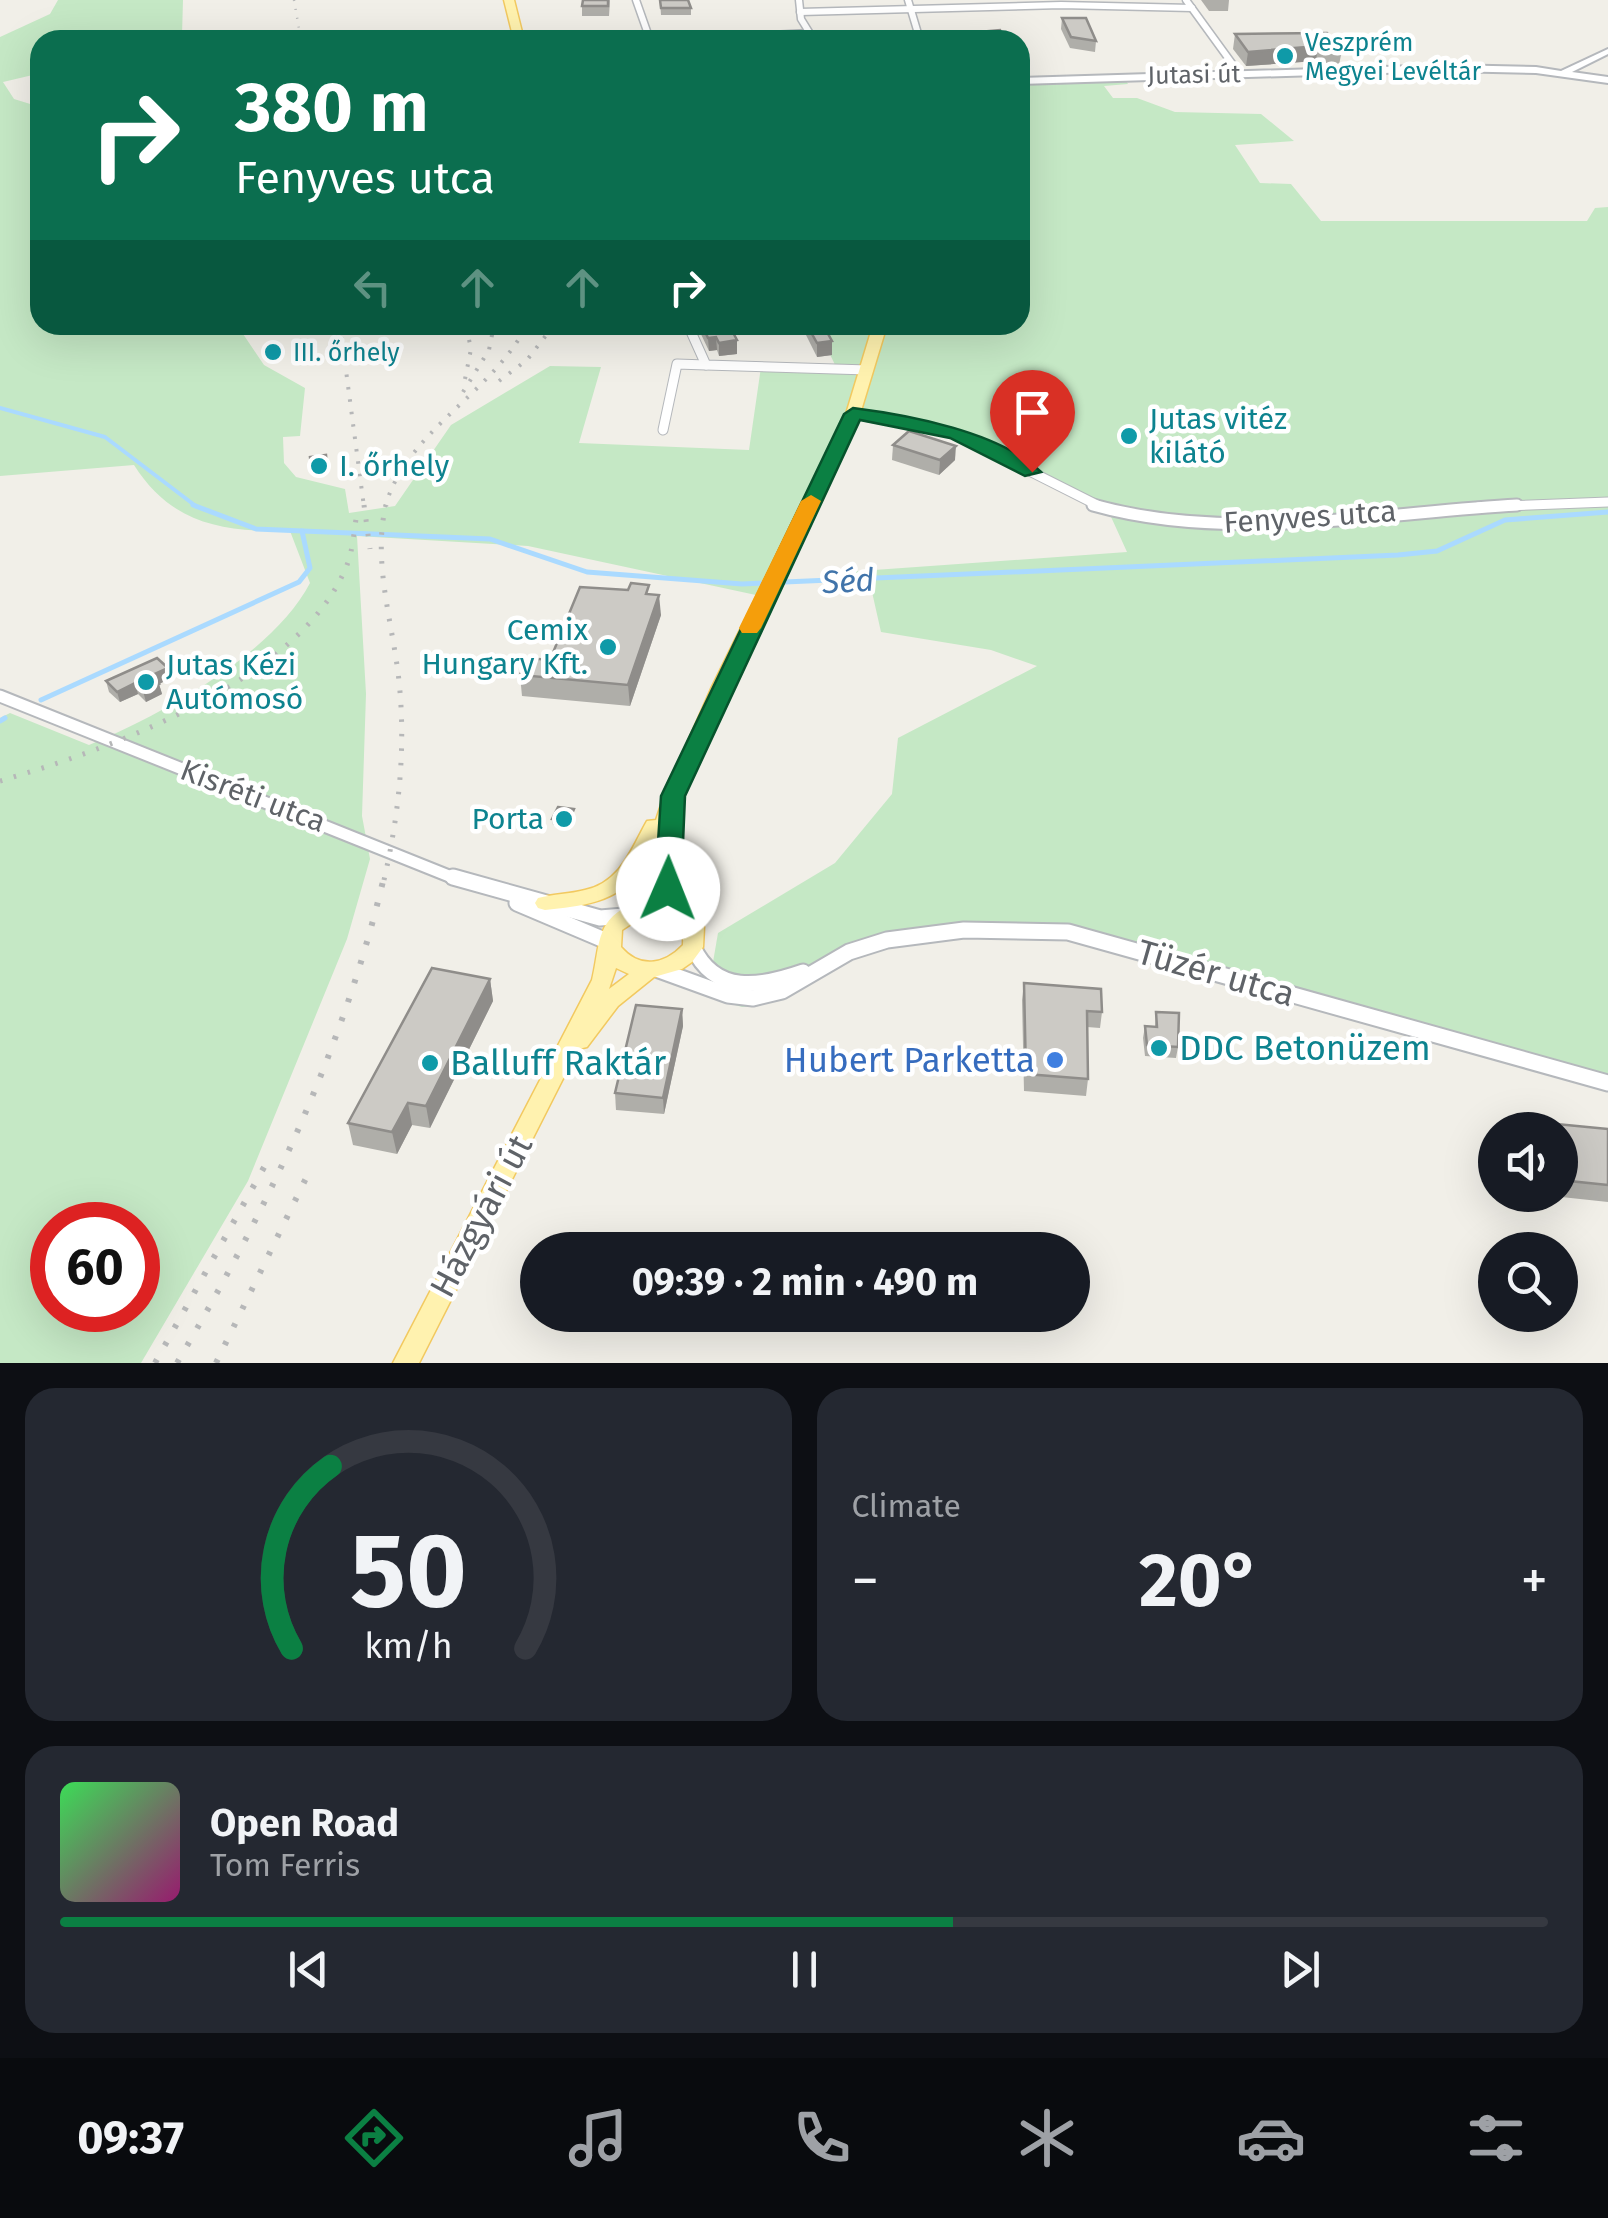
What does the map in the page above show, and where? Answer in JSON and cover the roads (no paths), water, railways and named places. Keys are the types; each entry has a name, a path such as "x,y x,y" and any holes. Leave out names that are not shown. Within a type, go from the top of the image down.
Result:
{"main road":[{"path":"510,0 517,30"},
{"path":"631,913 673,796 853,414 877,335"},
{"path":"544,903 582,900 619,886 673,796"},
{"path":"558,1069 600,1010 623,987 654,970 680,962 694,948 696,934 668,889 666,868 673,796"},
{"path":"558,1069 574,1028 603,980 612,928 631,913 668,908 685,916"},
{"path":"609,946 628,966 654,970"},
{"name":"Házgyári út","path":"406,1363 558,1069"}],"street":[{"path":"636,0 647,30"},
{"path":"799,0 809,30"},
{"path":"1186,0 1239,73"},
{"path":"800,12 909,4 1192,8"},
{"path":"909,4 917,30"},
{"path":"1564,73 1608,51"},
{"name":"Jutasi út","path":"1030,81 1448,68 1564,73 1608,80"},
{"path":"692,335 706,365"},
{"path":"663,430 677,364 868,370"},
{"name":"Fenyves utca","path":"853,414 912,422 956,434 1097,506 1184,521 1256,524 1501,504 1608,502"},
{"name":"Kisréti utca","path":"0,696 505,896 609,946"},
{"name":"Kisréti utca","path":"505,896 600,918 631,913"},
{"name":"Tüzér utca","path":"654,970 722,995 756,998 781,991 862,946 913,936 992,930 1068,932 1608,1083"},
{"name":"Tüzér utca","path":"694,948 710,974 740,986 765,985 822,966"}],"waterway":[{"name":"Séd","path":"0,408 105,437 196,506"},
{"name":"Séd","path":"196,506 256,529 490,539 587,572 742,584 1398,555 1437,551 1505,520 1608,512"},
{"path":"41,700 299,582 310,568 302,531"},
{"path":"0,721 5,718"}],"railway":[{"path":"294,0 299,30"},
{"path":"341,335 364,507"},
{"path":"465,379 471,349 468,335"},
{"path":"463,392 489,350 492,335"},
{"path":"385,507 411,456 493,372 521,335"},
{"path":"499,381 527,360 546,335"},
{"path":"364,505 370,549"},
{"path":"384,880 397,806 402,731 399,681 382,570 386,505"},
{"path":"0,781 146,729 246,676 289,643 323,606 347,565 357,513"},
{"path":"177,1363 242,1247 299,1128 347,1005 384,877"},
{"path":"155,1363 267,1162"},
{"path":"216,1363 309,1172"}],"place":[{"name":"Veszprém Megyei Levéltár","path":"1285,56"},
{"name":"III. őrhely","path":"273,352"},
{"name":"Jutas vitéz kilátó","path":"1129,436"},
{"name":"I. őrhely","path":"319,466"},
{"name":"Cemix Hungary Kft.","path":"608,647"},
{"name":"Jutas Kézi Autómosó","path":"146,682"},
{"name":"Porta","path":"564,819"},
{"name":"DDC Betonüzem","path":"1159,1048"},
{"name":"Hubert Parketta","path":"1055,1060"},
{"name":"Balluff Raktár","path":"430,1063"}]}
